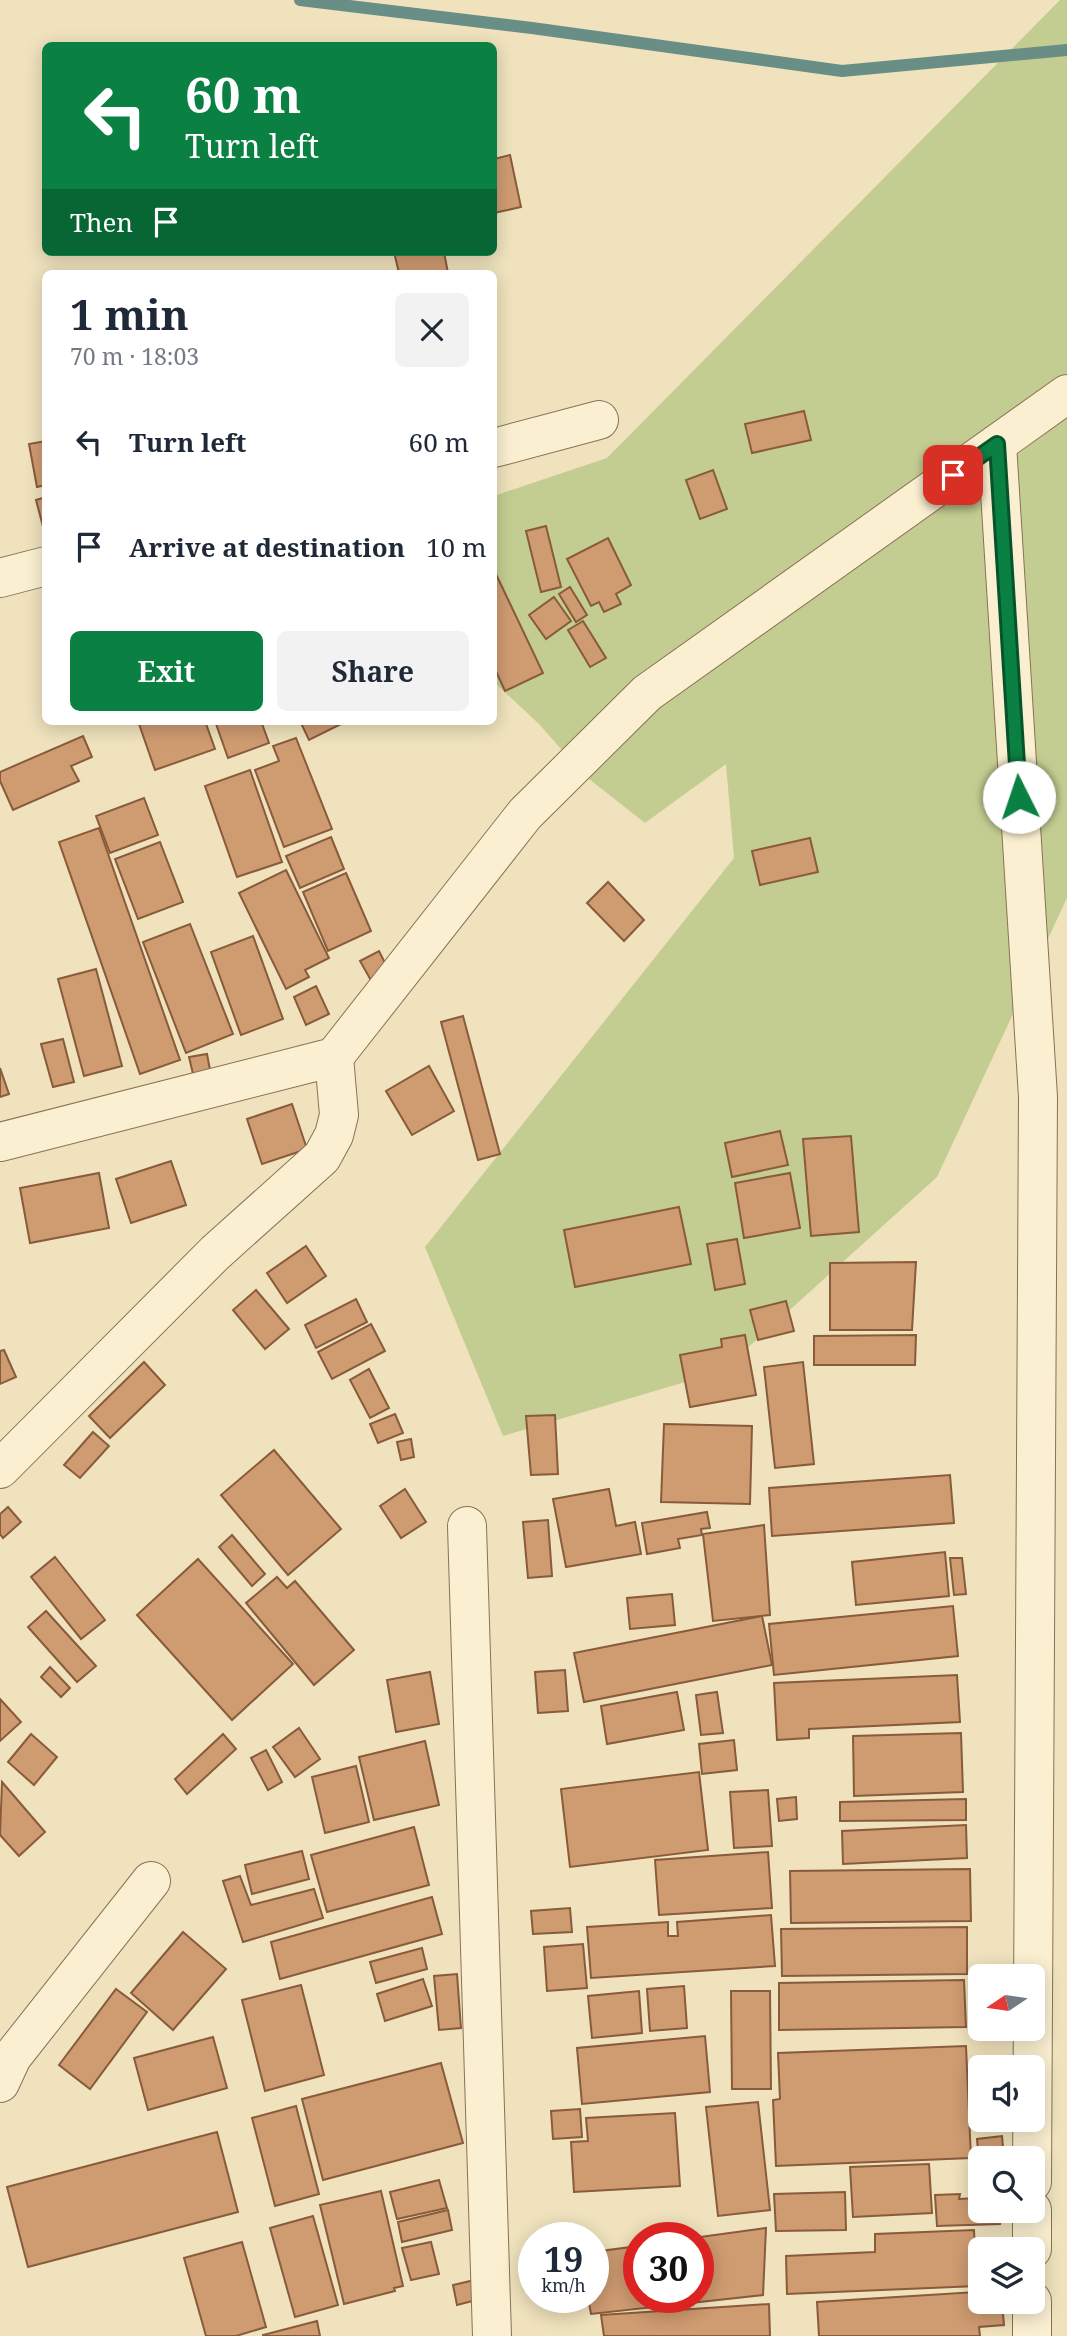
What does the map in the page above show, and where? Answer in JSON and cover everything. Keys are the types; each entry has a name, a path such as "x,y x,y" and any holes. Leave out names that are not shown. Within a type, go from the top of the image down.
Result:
{"street":[{"path":"0,1142 334,1057 525,814 647,693 1067,394"},
{"path":"497,447 599,420"},
{"path":"997,444 1038,1097 1032,2146"},
{"path":"0,578 42,567"},
{"path":"0,1469 215,1253 322,1157 334,1135 339,1115 334,1057"},
{"path":"467,1525 492,2336"},
{"path":"0,2083 12,2057 151,1881"},
{"path":"1032,2314 1032,2336"}],"green space":[{"path":"1060,0 1067,0 1067,898 937,1177 722,1371 503,1436 425,1247 734,858 726,764 645,823 584,775 539,724 497,685 497,495 607,458"}],"building":[{"path":"510,155 521,207 497,212 497,158"},
{"path":"395,256 445,256 447,270 398,270"},
{"path":"804,411 811,440 752,453 745,424"},
{"path":"42,442 42,486 37,487 29,444"},
{"path":"713,470 727,509 700,519 686,480"},
{"path":"42,498 42,523 36,500"},
{"path":"546,526 561,587 541,592 526,531"},
{"path":"608,538 631,585 616,594 621,604 604,612 599,602 591,606 567,559"},
{"path":"497,576 543,673 505,691 497,674"},
{"path":"570,587 587,615 576,622 559,594"},
{"path":"554,597 571,621 546,639 529,615"},
{"path":"583,621 606,658 590,667 568,630"},
{"path":"139,725 206,725 215,749 155,770"},
{"path":"216,725 262,725 269,743 228,758"},
{"path":"302,725 339,725 309,740"},
{"path":"83,736 92,757 71,766 79,781 13,810 0,781 0,772"},
{"path":"296,738 332,829 284,847 255,770 279,761 273,746"},
{"path":"250,770 282,862 237,877 205,786"},
{"path":"144,798 158,835 110,853 96,816"},
{"path":"99,828 180,1060 140,1074 59,842"},
{"path":"331,837 344,869 300,888 286,856"},
{"path":"810,838 818,872 760,885 752,851"},
{"path":"160,842 183,902 138,919 115,859"},
{"path":"286,870 329,958 305,970 309,977 286,989 239,893"},
{"path":"346,873 371,931 328,951 303,892"},
{"path":"608,882 644,920 624,941 587,903"},
{"path":"190,924 233,1034 186,1053 143,942"},
{"path":"253,936 283,1019 241,1035 211,952"},
{"path":"379,951 391,975 373,984 360,961"},
{"path":"96,969 122,1066 84,1076 58,979"},
{"path":"316,986 329,1014 306,1025 294,997"},
{"path":"463,1016 500,1154 478,1160 441,1022"},
{"path":"63,1039 74,1082 53,1087 41,1044"},
{"path":"207,1054 211,1075 194,1078 189,1057"},
{"path":"429,1066 454,1111 412,1135 386,1091"},
{"path":"0,1068 9,1094 0,1097"},
{"path":"292,1104 307,1149 262,1164 247,1119"},
{"path":"780,1131 788,1165 732,1177 725,1143"},
{"path":"851,1136 859,1232 811,1236 803,1139"},
{"path":"171,1161 186,1205 131,1223 116,1179"},
{"path":"99,1173 109,1228 30,1243 20,1188"},
{"path":"790,1173 800,1228 744,1238 735,1183"},
{"path":"679,1207 691,1264 575,1287 564,1230"},
{"path":"737,1239 745,1284 715,1290 707,1244"},
{"path":"306,1246 326,1276 287,1303 267,1273"},
{"path":"916,1262 912,1330 830,1330 830,1263"},
{"path":"256,1290 289,1329 265,1349 233,1310"},
{"path":"356,1299 367,1322 316,1348 305,1325"},
{"path":"786,1301 794,1331 758,1340 750,1310"},
{"path":"371,1324 385,1351 332,1379 318,1352"},
{"path":"745,1335 756,1395 690,1407 680,1355 722,1347 721,1339"},
{"path":"916,1335 915,1365 814,1365 814,1336"},
{"path":"4,1350 16,1377 0,1384 0,1351"},
{"path":"144,1362 165,1385 110,1438 89,1416"},
{"path":"803,1362 814,1464 775,1468 764,1367"},
{"path":"369,1369 389,1408 370,1418 350,1380"},
{"path":"395,1414 403,1433 378,1443 370,1424"},
{"path":"555,1415 558,1474 531,1475 526,1416"},
{"path":"664,1424 752,1426 750,1504 661,1502"},
{"path":"93,1432 109,1446 80,1478 64,1465"},
{"path":"411,1439 414,1457 401,1460 397,1442"},
{"path":"274,1450 341,1529 288,1575 221,1495"},
{"path":"950,1475 954,1523 772,1536 769,1488"},
{"path":"405,1489 426,1522 401,1538 380,1506"},
{"path":"609,1489 616,1526 635,1522 641,1554 566,1567 553,1499"},
{"path":"8,1507 21,1522 3,1538 0,1534 0,1514"},
{"path":"707,1512 710,1528 701,1529 702,1535 678,1539 680,1548 647,1554 642,1523"},
{"path":"548,1520 552,1576 528,1578 523,1522"},
{"path":"764,1525 770,1615 713,1621 703,1534"},
{"path":"232,1535 265,1574 252,1586 219,1547"},
{"path":"945,1552 949,1596 856,1605 852,1562"},
{"path":"55,1557 105,1620 81,1639 31,1577"},
{"path":"950,1558 962,1558 966,1594 954,1595"},
{"path":"198,1559 293,1664 232,1720 137,1615"},
{"path":"277,1577 287,1588 295,1581 354,1650 314,1685 246,1603"},
{"path":"672,1594 675,1625 630,1629 627,1598"},
{"path":"953,1606 958,1656 774,1675 769,1624"},
{"path":"46,1611 96,1666 77,1682 28,1627"},
{"path":"762,1616 772,1665 584,1702 574,1653"},
{"path":"50,1667 70,1688 61,1697 41,1677"},
{"path":"565,1670 568,1711 538,1713 535,1672"},
{"path":"430,1672 439,1724 396,1732 387,1680"},
{"path":"957,1675 960,1722 809,1729 809,1738 777,1740 774,1683"},
{"path":"677,1692 684,1730 607,1744 601,1706"},
{"path":"717,1692 723,1733 701,1735 696,1695"},
{"path":"0,1699 21,1722 0,1741"},
{"path":"299,1728 320,1759 295,1777 273,1747"},
{"path":"961,1733 963,1792 854,1796 853,1736"},
{"path":"31,1734 57,1757 34,1785 8,1762"},
{"path":"223,1734 236,1749 187,1794 175,1779"},
{"path":"734,1740 737,1770 702,1774 699,1744"},
{"path":"425,1741 439,1805 374,1820 359,1757"},
{"path":"266,1750 282,1782 268,1790 251,1758"},
{"path":"356,1766 369,1822 325,1833 312,1777"},
{"path":"699,1772 708,1850 570,1867 561,1789"},
{"path":"2,1782 45,1832 19,1856 0,1835"},
{"path":"768,1790 772,1846 734,1848 730,1792"},
{"path":"796,1797 797,1819 779,1821 777,1799"},
{"path":"966,1799 966,1820 840,1821 840,1802"},
{"path":"966,1825 967,1858 843,1864 842,1831"},
{"path":"414,1827 429,1885 327,1912 311,1855"},
{"path":"302,1851 309,1879 252,1894 245,1865"},
{"path":"768,1852 772,1908 659,1915 655,1860"},
{"path":"970,1869 971,1921 791,1923 790,1871"},
{"path":"240,1876 251,1905 314,1889 323,1918 243,1942 223,1881"},
{"path":"432,1897 442,1934 280,1979 271,1942"},
{"path":"570,1908 572,1932 533,1934 531,1911"},
{"path":"771,1915 775,1966 591,1978 587,1927 668,1922 668,1936 678,1936 677,1922"},
{"path":"967,1927 967,1974 782,1976 781,1929"},
{"path":"183,1932 226,1969 173,2030 131,1993"},
{"path":"583,1944 587,1988 547,1991 544,1947"},
{"path":"422,1948 427,1969 376,1983 370,1962"},
{"path":"457,1974 461,2028 439,2030 434,1976"},
{"path":"423,1979 432,2006 385,2021 377,1994"},
{"path":"964,1980 966,2027 779,2030 779,1983"},
{"path":"301,1985 324,2075 265,2091 242,2000"},
{"path":"684,1986 687,2028 650,2031 647,1989"},
{"path":"116,1989 147,2012 90,2089 59,2065"},
{"path":"639,1991 642,2033 592,2038 588,1996"},
{"path":"731,1991 770,1991 771,2089 732,2089"},
{"path":"705,2036 710,2092 582,2104 577,2048"},
{"path":"213,2037 227,2088 148,2110 134,2058"},
{"path":"966,2046 970,2146 968,2146 968,2158 776,2166 773,2100 780,2099 778,2053"},
{"path":"441,2063 463,2143 323,2180 302,2099"},
{"path":"758,2102 770,2210 718,2216 706,2107"},
{"path":"296,2106 319,2194 275,2206 252,2118"},
{"path":"580,2109 582,2137 553,2139 551,2111"},
{"path":"675,2113 680,2186 574,2192 571,2142 588,2141 586,2118"},
{"path":"217,2132 238,2212 28,2267 7,2187"},
{"path":"1002,2136 1003,2146 978,2146 977,2139"},
{"path":"929,2164 932,2213 853,2217 850,2167"},
{"path":"439,2180 447,2208 397,2219 390,2192"},
{"path":"381,2191 403,2286 394,2288 395,2291 344,2304 320,2205"},
{"path":"845,2192 846,2230 776,2231 774,2194"},
{"path":"960,2194 959,2199 968,2199 968,2223 1000,2224 937,2226 935,2195"},
{"path":"448,2210 452,2230 402,2242 398,2222"},
{"path":"313,2216 338,2305 295,2317 270,2228"},
{"path":"766,2228 763,2295 714,2300 714,2235"},
{"path":"974,2230 974,2237 968,2237 968,2286 787,2294 786,2256 875,2252 875,2234"},
{"path":"242,2242 266,2327 236,2336 206,2336 184,2258"},
{"path":"431,2242 439,2274 411,2280 402,2248"},
{"path":"623,2248 623,2310 609,2312 609,2250"},
{"path":"479,2279 484,2298 457,2305 453,2285"},
{"path":"968,2293 968,2314 1003,2314 1004,2325 979,2327 980,2336 819,2336 817,2302"},
{"path":"769,2304 770,2336 604,2336 601,2315 714,2313 714,2308"},
{"path":"317,2321 320,2336 263,2336 263,2335"}],"waterway":[{"path":"300,0 532,28 842,71 1067,50"}],"route":[{"path":"953,475 997,444 1019,797"}]}
